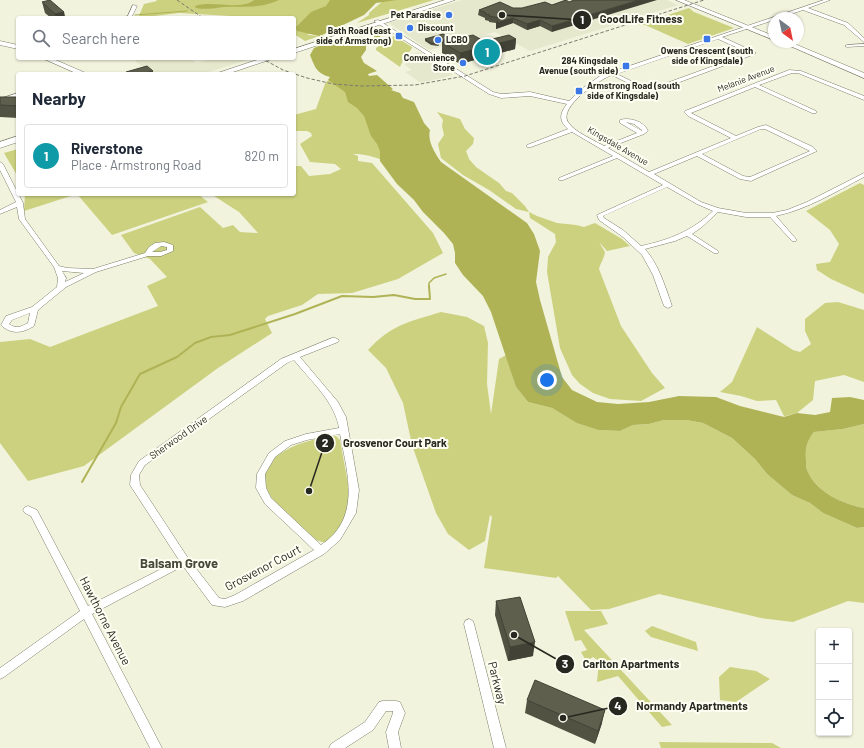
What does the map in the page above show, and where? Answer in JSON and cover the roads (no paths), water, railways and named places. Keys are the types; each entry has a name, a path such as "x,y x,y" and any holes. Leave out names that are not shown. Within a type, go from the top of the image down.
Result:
{"main road":[{"path":"379,22 440,0"},
{"path":"296,49 452,0"},
{"path":"679,0 715,14 718,17 768,36"},
{"path":"747,28 768,38"},
{"path":"0,43 16,47"},
{"path":"296,47 312,43"},
{"path":"798,48 864,76"},
{"path":"53,60 77,72"},
{"path":"214,72 252,60"},
{"path":"226,72 264,60"},
{"path":"0,141 16,136"},
{"path":"0,145 16,140"}],"street":[{"name":"Kingsdale Avenue","path":"792,12 828,0"},
{"path":"130,16 135,6"},
{"path":"803,8 846,24 864,41"},
{"name":"Kingsdale Avenue","path":"768,21 602,77 570,103 564,110 562,116 565,123 572,130 667,185 699,203 717,210 746,215 772,215 790,211 864,175"},
{"path":"379,22 491,93 501,96 530,94 570,103"},
{"path":"612,74 644,89 653,90 753,53 718,37"},
{"path":"847,46 864,45"},
{"name":"Melanie Avenue","path":"735,138 690,116 687,112 791,71 796,71 864,98"},
{"path":"754,86 814,112"},
{"path":"0,101 16,96"},
{"path":"649,174 735,138 766,127 812,148 814,151 751,179 742,178 698,154"},
{"path":"529,146 572,130"},
{"path":"604,148 642,133"},
{"path":"561,179 618,156"},
{"path":"1,167 16,195"},
{"path":"667,185 600,215 601,220 619,230 640,248 652,266 668,306"},
{"path":"16,196 20,203 22,219 57,267 62,278 60,288"},
{"path":"2,211 20,203"},
{"path":"2,211 13,210 21,213"},
{"path":"640,248 688,234 706,223 717,210"},
{"path":"772,215 794,240"},
{"path":"688,234 716,252"},
{"path":"35,309 60,288 94,271 147,254"},
{"path":"57,267 67,270 94,271"},
{"name":"Sherwood Drive","path":"216,602 185,561 136,484 135,475 142,463 284,361 335,340"},
{"name":"Grosvenor Court","path":"216,602 225,603 239,598 321,551 337,537 351,513 354,490 342,417 335,404 296,357"},
{"name":"Grosvenor Court","path":"321,551 268,501 261,488 261,474 272,455 288,443 306,437 343,430"},
{"name":"Hawthorne Avenue","path":"28,510 34,513 156,748"},
{"path":"0,674 86,612 185,561"},
{"name":"Parkway","path":"469,624 500,748"},
{"path":"335,748 369,726 383,706 396,706 399,713 392,732 395,748"}],"waterway":[{"path":"135,15 187,11"},
{"path":"429,286 429,283 434,278 446,274"},
{"path":"82,482 116,423 121,407 140,374 177,357 195,343 211,337 230,335 295,314 342,296 373,297 394,295 415,299 430,299 429,286"}],"railway":[{"path":"177,0 200,16"},
{"path":"296,74 333,84 361,86 415,85 465,76 704,0"},
{"path":"265,60 289,72"}],"place":[{"name":"Pet Paradise","path":"449,15"},
{"name":"GoodLife Fitness","path":"502,15"},
{"name":"Discount","path":"410,28"},
{"name":"Bath Road (east side of Armstrong)","path":"399,36"},
{"name":"Owens Crescent (south side of Kingsdale)","path":"707,39"},
{"name":"LCBO","path":"438,40"},
{"name":"Riverstone","path":"487,52"},
{"name":"Convenience Store","path":"463,63"},
{"name":"284 Kingsdale Avenue (south side)","path":"626,66"},
{"name":"Armstrong Road (south side of Kingsdale)","path":"579,91"},
{"name":"Grosvenor Court Park","path":"309,491"},
{"name":"Carlton Apartments","path":"514,635"},
{"name":"Normandy Apartments","path":"563,718"}],"district":[{"name":"Balsam Grove","path":"179,563"}]}
